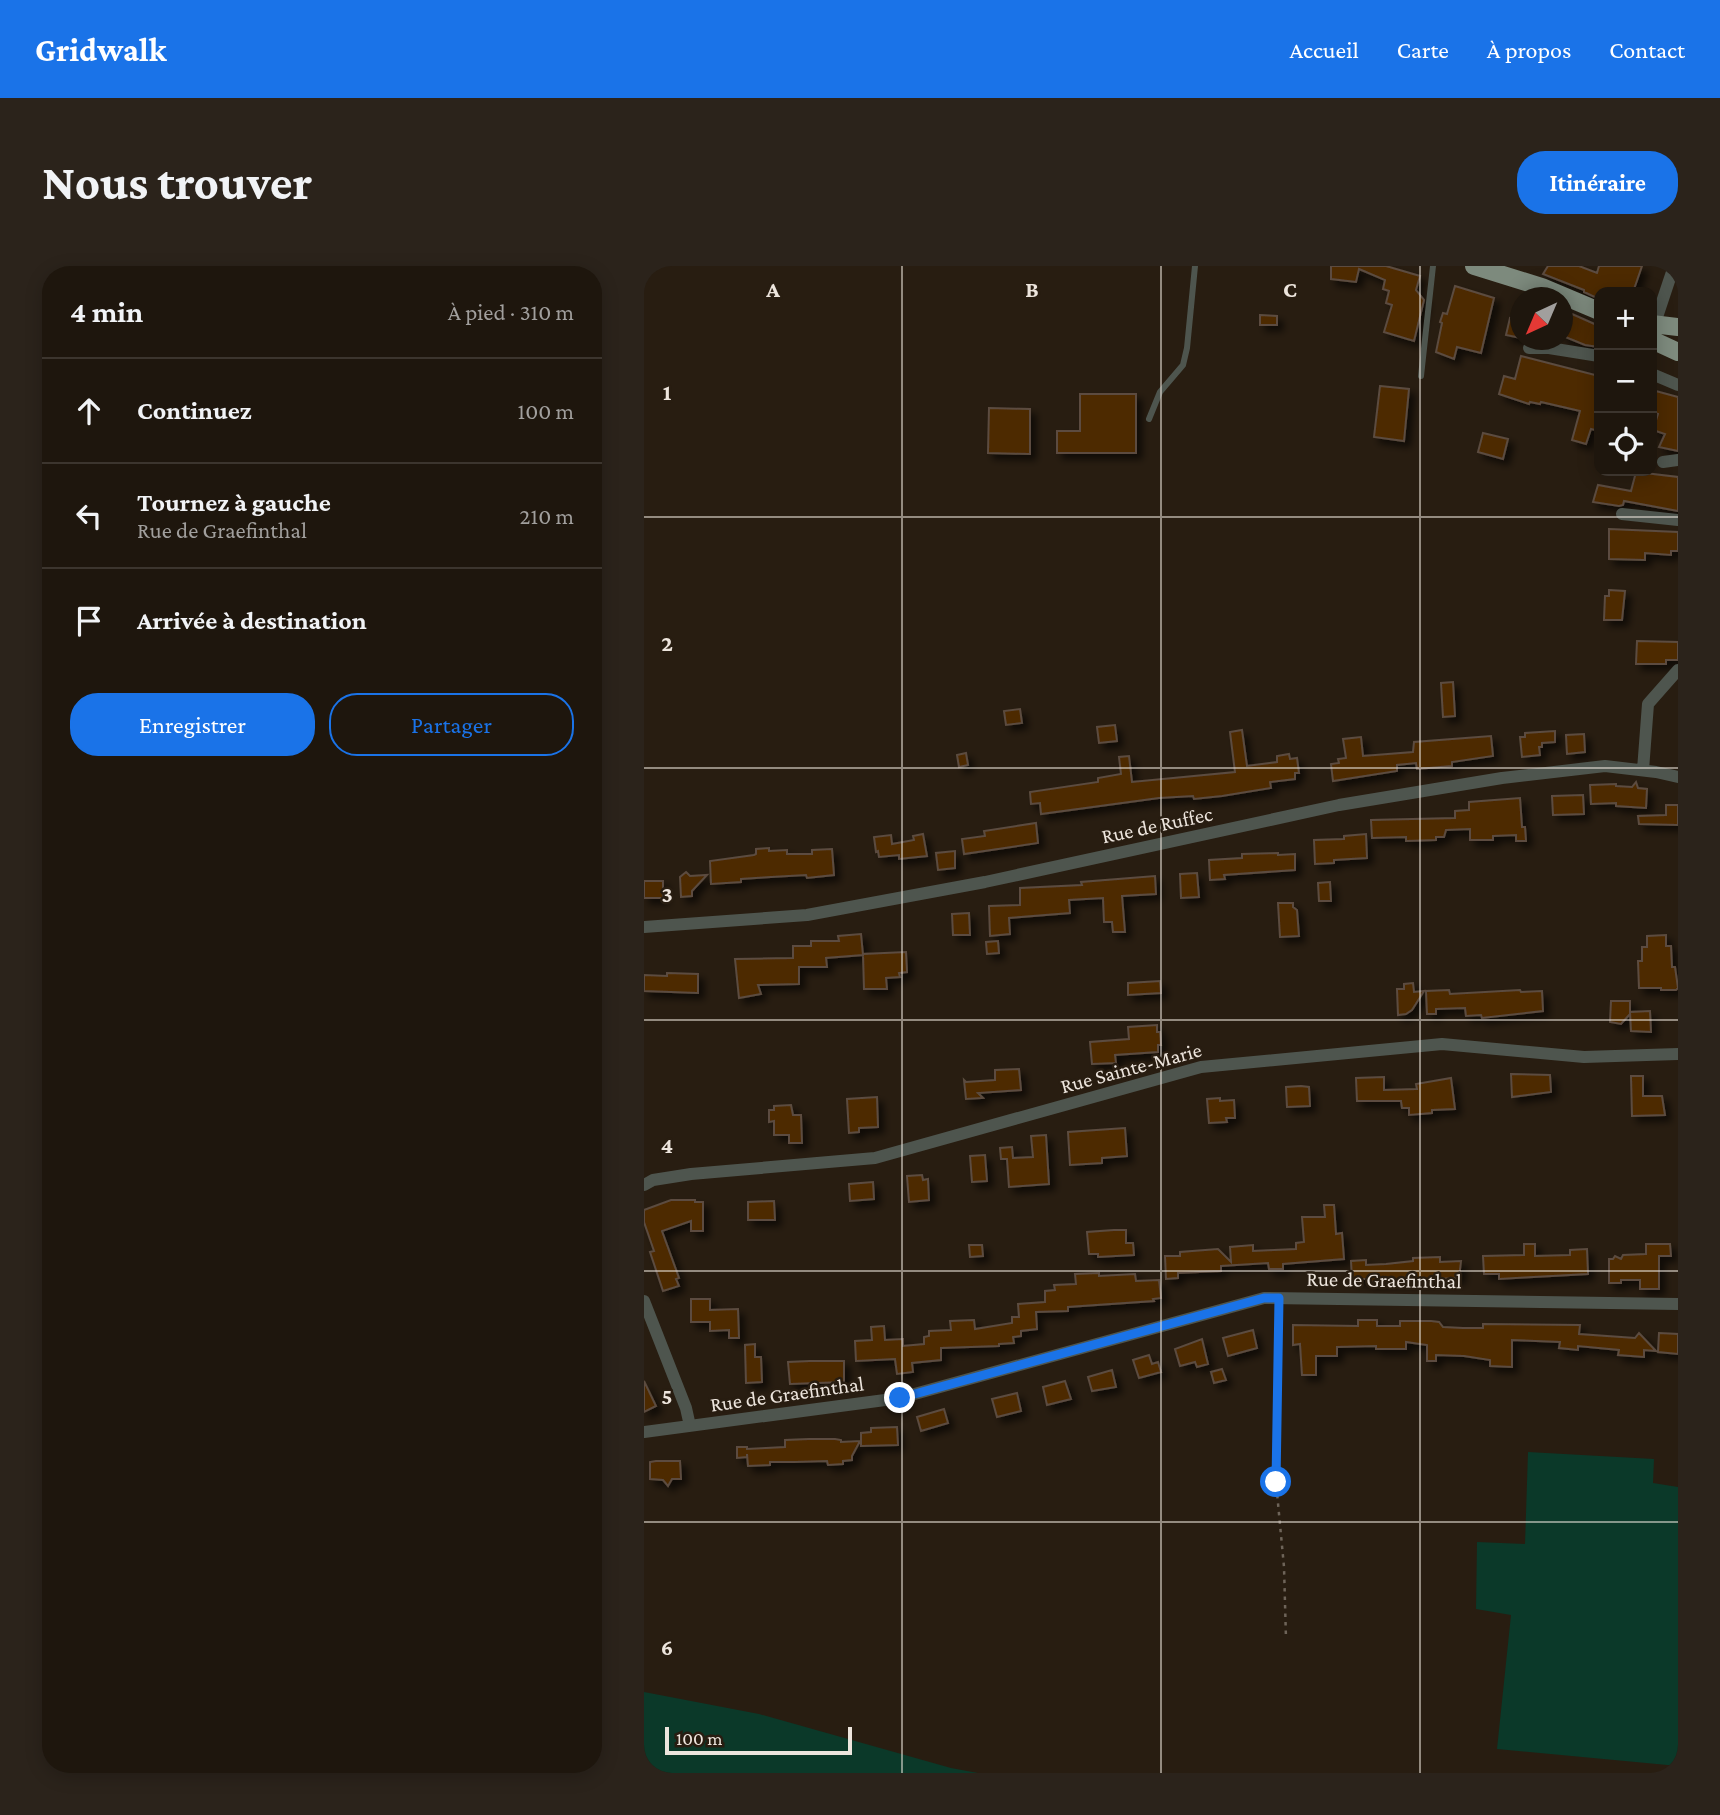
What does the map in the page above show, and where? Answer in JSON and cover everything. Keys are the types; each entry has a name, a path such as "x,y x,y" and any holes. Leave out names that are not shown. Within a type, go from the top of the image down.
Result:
{"main road":[{"path":"1474,266 1542,287 1594,309"},
{"path":"1657,329 1678,327"},
{"path":"1657,334 1678,352"}],"street":[{"path":"1657,315 1674,266"},
{"path":"1562,350 1594,355"},
{"path":"1657,376 1678,385"},
{"path":"1663,462 1678,460"},
{"path":"1622,514 1678,520"},
{"path":"1643,770 1648,704 1678,670"},
{"name":"Rue de Ruffec","path":"644,927 807,915 999,879 1339,805 1502,778 1605,766 1678,777"},
{"name":"Rue Sainte-Marie","path":"644,1185 653,1180 691,1174 875,1158 1201,1067 1443,1044 1584,1057 1678,1054"},
{"name":"Rue de Graefinthal","path":"644,1432 900,1398 1264,1298 1678,1304"},
{"path":"644,1301 686,1408 690,1426"}],"lane":[{"path":"1149,419 1160,393 1183,365 1195,266"},
{"path":"1421,376 1433,266"}],"path":[{"path":"1279,1298 1276,1482 1284,1567 1286,1639"}],"green space":[{"path":"1528,1452 1654,1459 1653,1483 1678,1487 1678,1766 1497,1749 1511,1615 1476,1609 1477,1542 1525,1544"},
{"path":"644,1692 759,1714 951,1768 978,1773 644,1773"}],"building":[{"path":"1331,266 1386,266 1420,276 1416,290 1424,300 1414,341 1384,332 1392,305 1386,303 1389,291 1383,289 1385,280 1359,269 1356,282 1331,279"},
{"path":"1548,266 1579,266 1597,273 1599,266 1642,266 1635,287 1594,287 1594,297 1543,274"},
{"path":"1455,286 1494,298 1481,353 1457,347 1454,359 1436,352 1442,323 1440,322 1443,313 1447,314"},
{"path":"1573,314 1594,324 1594,346 1573,340"},
{"path":"1260,315 1277,316 1277,325 1260,325"},
{"path":"1510,318 1510,336 1506,335"},
{"path":"1521,356 1594,375 1594,430 1591,429 1586,444 1572,440 1580,411 1541,402 1529,404 1499,394 1504,376 1515,379"},
{"path":"1380,386 1409,389 1404,441 1374,437"},
{"path":"1657,391 1678,397 1678,451 1659,447 1665,434 1657,431"},
{"path":"1080,394 1136,394 1136,453 1057,453 1057,431 1080,431"},
{"path":"989,408 1030,409 1030,454 988,453"},
{"path":"1483,433 1508,439 1503,459 1478,452"},
{"path":"1635,476 1678,477 1678,511 1624,501 1623,505 1619,506 1593,502 1598,485 1631,491"},
{"path":"1609,529 1678,532 1678,551 1671,551 1671,555 1645,553 1645,560 1609,559"},
{"path":"1609,590 1625,591 1622,620 1604,620 1605,596 1609,596"},
{"path":"1637,641 1678,642 1678,660 1666,660 1666,664 1636,664"},
{"path":"1453,682 1455,716 1443,717 1441,683"},
{"path":"1020,709 1022,723 1006,725 1004,711"},
{"path":"1115,725 1117,741 1099,743 1097,727"},
{"path":"1242,730 1247,766 1277,762 1277,756 1289,754 1290,759 1297,758 1299,773 1295,773 1295,779 1270,782 1271,788 1222,796 1194,799 1193,796 1159,798 1041,814 1040,803 1031,804 1030,792 1098,782 1098,778 1121,774 1119,757 1129,756 1132,782 1235,772 1230,732"},
{"path":"1555,731 1555,742 1542,743 1542,747 1539,747 1540,755 1522,757 1520,737 1525,737 1525,733"},
{"path":"1584,734 1585,752 1567,754 1566,735"},
{"path":"1491,736 1493,756 1452,762 1452,766 1417,769 1416,763 1397,765 1397,771 1333,781 1331,764 1346,758 1343,739 1361,737 1363,756 1413,752 1414,742"},
{"path":"966,753 968,765 959,767 957,755"},
{"path":"1636,782 1638,788 1647,789 1646,808 1616,806 1616,803 1591,804 1590,785 1616,784 1632,787"},
{"path":"1583,795 1584,814 1553,815 1552,796"},
{"path":"1520,798 1526,841 1516,841 1516,835 1493,836 1493,840 1470,840 1470,829 1446,830 1444,837 1436,837 1436,840 1372,838 1371,820 1455,818 1455,811 1469,810 1469,802"},
{"path":"1666,805 1678,805 1678,825 1639,824 1638,816 1666,815"},
{"path":"1036,823 1038,843 964,854 962,839 985,836 984,831"},
{"path":"923,834 927,856 899,859 899,855 879,857 878,851 876,852 874,837 891,835 892,844 914,840 913,836"},
{"path":"1366,834 1367,858 1315,864 1314,840 1344,839 1344,836"},
{"path":"769,848 769,851 787,850 787,854 812,854 812,850 832,849 834,875 741,879 741,882 711,884 710,861 754,855 756,849"},
{"path":"955,851 955,868 938,870 936,853"},
{"path":"1242,854 1295,854 1295,870 1224,875 1225,879 1210,880 1209,860 1242,858"},
{"path":"686,872 690,876 707,875 692,891 692,896 681,897 680,877"},
{"path":"1197,873 1199,897 1181,898 1180,874"},
{"path":"1155,876 1156,894 1122,896 1125,932 1113,932 1112,922 1104,922 1103,898 1069,900 1070,913 1009,918 1010,934 990,936 989,906 1020,905 1020,888 1082,885 1081,882"},
{"path":"644,881 663,881 663,898 644,898"},
{"path":"1330,882 1331,901 1319,901 1318,883"},
{"path":"1278,903 1293,903 1297,910 1299,936 1280,937"},
{"path":"969,913 970,935 953,935 952,914"},
{"path":"861,934 863,955 826,958 827,967 799,967 799,984 758,985 761,994 739,998 735,959 793,958 793,946 811,946 811,941 839,941 838,936"},
{"path":"1666,935 1666,946 1671,946 1672,967 1675,967 1678,988 1639,988 1638,961 1642,961 1642,947 1647,947 1647,936"},
{"path":"998,941 999,953 987,954 986,942"},
{"path":"906,952 907,972 899,973 900,977 886,978 887,989 864,989 863,954"},
{"path":"667,973 698,974 698,993 644,991 644,975 667,976"},
{"path":"1160,981 1161,993 1128,995 1128,983"},
{"path":"1413,983 1414,992 1424,991 1412,1010 1398,1015 1397,989 1404,989 1404,984"},
{"path":"1449,990 1450,994 1542,991 1543,1011 1482,1018 1481,1015 1466,1016 1465,1008 1436,1009 1436,1014 1427,1014 1426,991"},
{"path":"1611,1001 1630,1001 1630,1014 1621,1024 1610,1022"},
{"path":"1650,1011 1651,1032 1631,1031 1630,1012"},
{"path":"1157,1025 1161,1045 1158,1045 1158,1052 1115,1055 1116,1063 1092,1064 1090,1042 1129,1039 1128,1027"},
{"path":"1019,1069 1021,1090 978,1093 983,1098 966,1099 964,1080 995,1080 995,1070"},
{"path":"1511,1074 1550,1075 1551,1092 1512,1097"},
{"path":"1631,1076 1643,1076 1643,1096 1662,1096 1665,1115 1632,1116"},
{"path":"1384,1077 1384,1090 1417,1089 1416,1084 1451,1078 1455,1109 1409,1115 1409,1108 1402,1108 1401,1101 1357,1101 1356,1078"},
{"path":"1286,1087 1309,1087 1310,1106 1287,1107"},
{"path":"877,1097 878,1127 859,1128 859,1132 849,1133 847,1099"},
{"path":"1220,1098 1220,1101 1234,1100 1235,1118 1226,1118 1227,1122 1209,1123 1207,1099"},
{"path":"791,1105 793,1115 801,1115 802,1143 789,1143 789,1135 774,1135 774,1121 769,1122 769,1110 774,1110 774,1106"},
{"path":"1125,1128 1127,1156 1102,1158 1102,1163 1070,1165 1068,1132"},
{"path":"1046,1135 1049,1184 1009,1187 1007,1159 1001,1159 1000,1148 1012,1147 1013,1158 1033,1157 1031,1136"},
{"path":"985,1155 987,1181 972,1182 970,1156"},
{"path":"922,1175 923,1180 928,1179 929,1200 909,1202 907,1176"},
{"path":"873,1182 874,1199 850,1201 849,1184"},
{"path":"671,1200 703,1202 703,1231 691,1231 691,1221 662,1231 679,1278 676,1279 679,1286 663,1291 650,1252 654,1251 644,1222 644,1210"},
{"path":"774,1201 775,1220 748,1220 748,1202"},
{"path":"1324,1205 1334,1205 1336,1234 1342,1233 1344,1259 1283,1264 1283,1269 1269,1269 1268,1263 1221,1266 1221,1271 1178,1273 1178,1278 1166,1279 1165,1256 1180,1256 1180,1252 1218,1249 1231,1262 1230,1247 1253,1245 1253,1251 1296,1249 1296,1243 1304,1242 1302,1217 1325,1217"},
{"path":"1126,1230 1126,1243 1133,1243 1134,1255 1098,1257 1098,1254 1089,1254 1087,1232"},
{"path":"1524,1244 1535,1244 1535,1256 1570,1255 1570,1250 1587,1249 1588,1274 1499,1279 1499,1274 1484,1274 1483,1256 1524,1255"},
{"path":"1646,1244 1670,1244 1671,1256 1659,1256 1659,1289 1640,1289 1640,1280 1609,1283 1609,1259 1615,1256 1621,1259 1623,1255 1646,1254"},
{"path":"969,1245 982,1245 983,1256 970,1257"},
{"path":"1440,1257 1440,1262 1461,1261 1459,1278 1367,1282 1367,1279 1352,1279 1351,1261 1366,1260 1366,1265"},
{"path":"1099,1273 1099,1276 1135,1274 1136,1281 1159,1280 1161,1298 1153,1299 1154,1301 1068,1307 1068,1311 1036,1312 1037,1329 1021,1331 1021,1336 1013,1337 1014,1343 941,1348 941,1360 912,1363 913,1372 897,1374 895,1359 856,1361 855,1341 872,1340 871,1327 884,1326 885,1340 903,1339 903,1346 924,1344 924,1337 929,1336 929,1331 951,1330 950,1321 974,1320 975,1329 1012,1323 1012,1317 1019,1317 1018,1304 1045,1302 1045,1291 1055,1290 1054,1285 1076,1284 1075,1274"},
{"path":"691,1299 710,1299 710,1310 738,1309 739,1338 729,1338 729,1330 710,1331 710,1322 691,1322"},
{"path":"1358,1320 1377,1320 1377,1326 1400,1326 1400,1321 1431,1321 1439,1322 1443,1327 1463,1328 1483,1328 1483,1324 1580,1325 1579,1334 1635,1338 1639,1333 1656,1351 1644,1350 1644,1357 1618,1355 1619,1350 1578,1346 1578,1350 1559,1348 1560,1342 1512,1340 1512,1367 1490,1366 1490,1360 1464,1356 1436,1355 1436,1361 1427,1361 1427,1345 1406,1342 1406,1349 1376,1349 1376,1346 1337,1347 1337,1356 1316,1356 1316,1375 1302,1375 1300,1344 1293,1345 1293,1325 1358,1326"},
{"path":"1253,1330 1257,1348 1228,1356 1223,1338"},
{"path":"1659,1333 1678,1334 1678,1354 1658,1352"},
{"path":"1202,1339 1208,1364 1197,1367 1195,1362 1180,1366 1175,1349"},
{"path":"755,1344 755,1357 761,1357 762,1382 746,1383 745,1345"},
{"path":"1149,1355 1152,1364 1158,1362 1161,1372 1139,1378 1133,1360"},
{"path":"844,1361 844,1382 790,1384 788,1362"},
{"path":"1222,1369 1226,1380 1214,1383 1211,1372"},
{"path":"1112,1370 1116,1387 1092,1391 1088,1377"},
{"path":"644,1381 656,1406 644,1412"},
{"path":"1065,1381 1071,1399 1047,1405 1043,1387"},
{"path":"1017,1393 1021,1411 997,1417 992,1399"},
{"path":"944,1409 948,1423 921,1431 917,1417"},
{"path":"897,1427 898,1445 861,1446 861,1433 871,1432 871,1428"},
{"path":"835,1439 841,1442 860,1441 852,1460 828,1465 827,1461 770,1462 770,1465 748,1466 747,1454 747,1457 737,1458 737,1447 785,1447 785,1440"},
{"path":"680,1461 681,1479 672,1479 668,1486 663,1480 650,1479 650,1462"}],"route":[{"path":"900,1398 1264,1298 1279,1298 1276,1482"}]}
